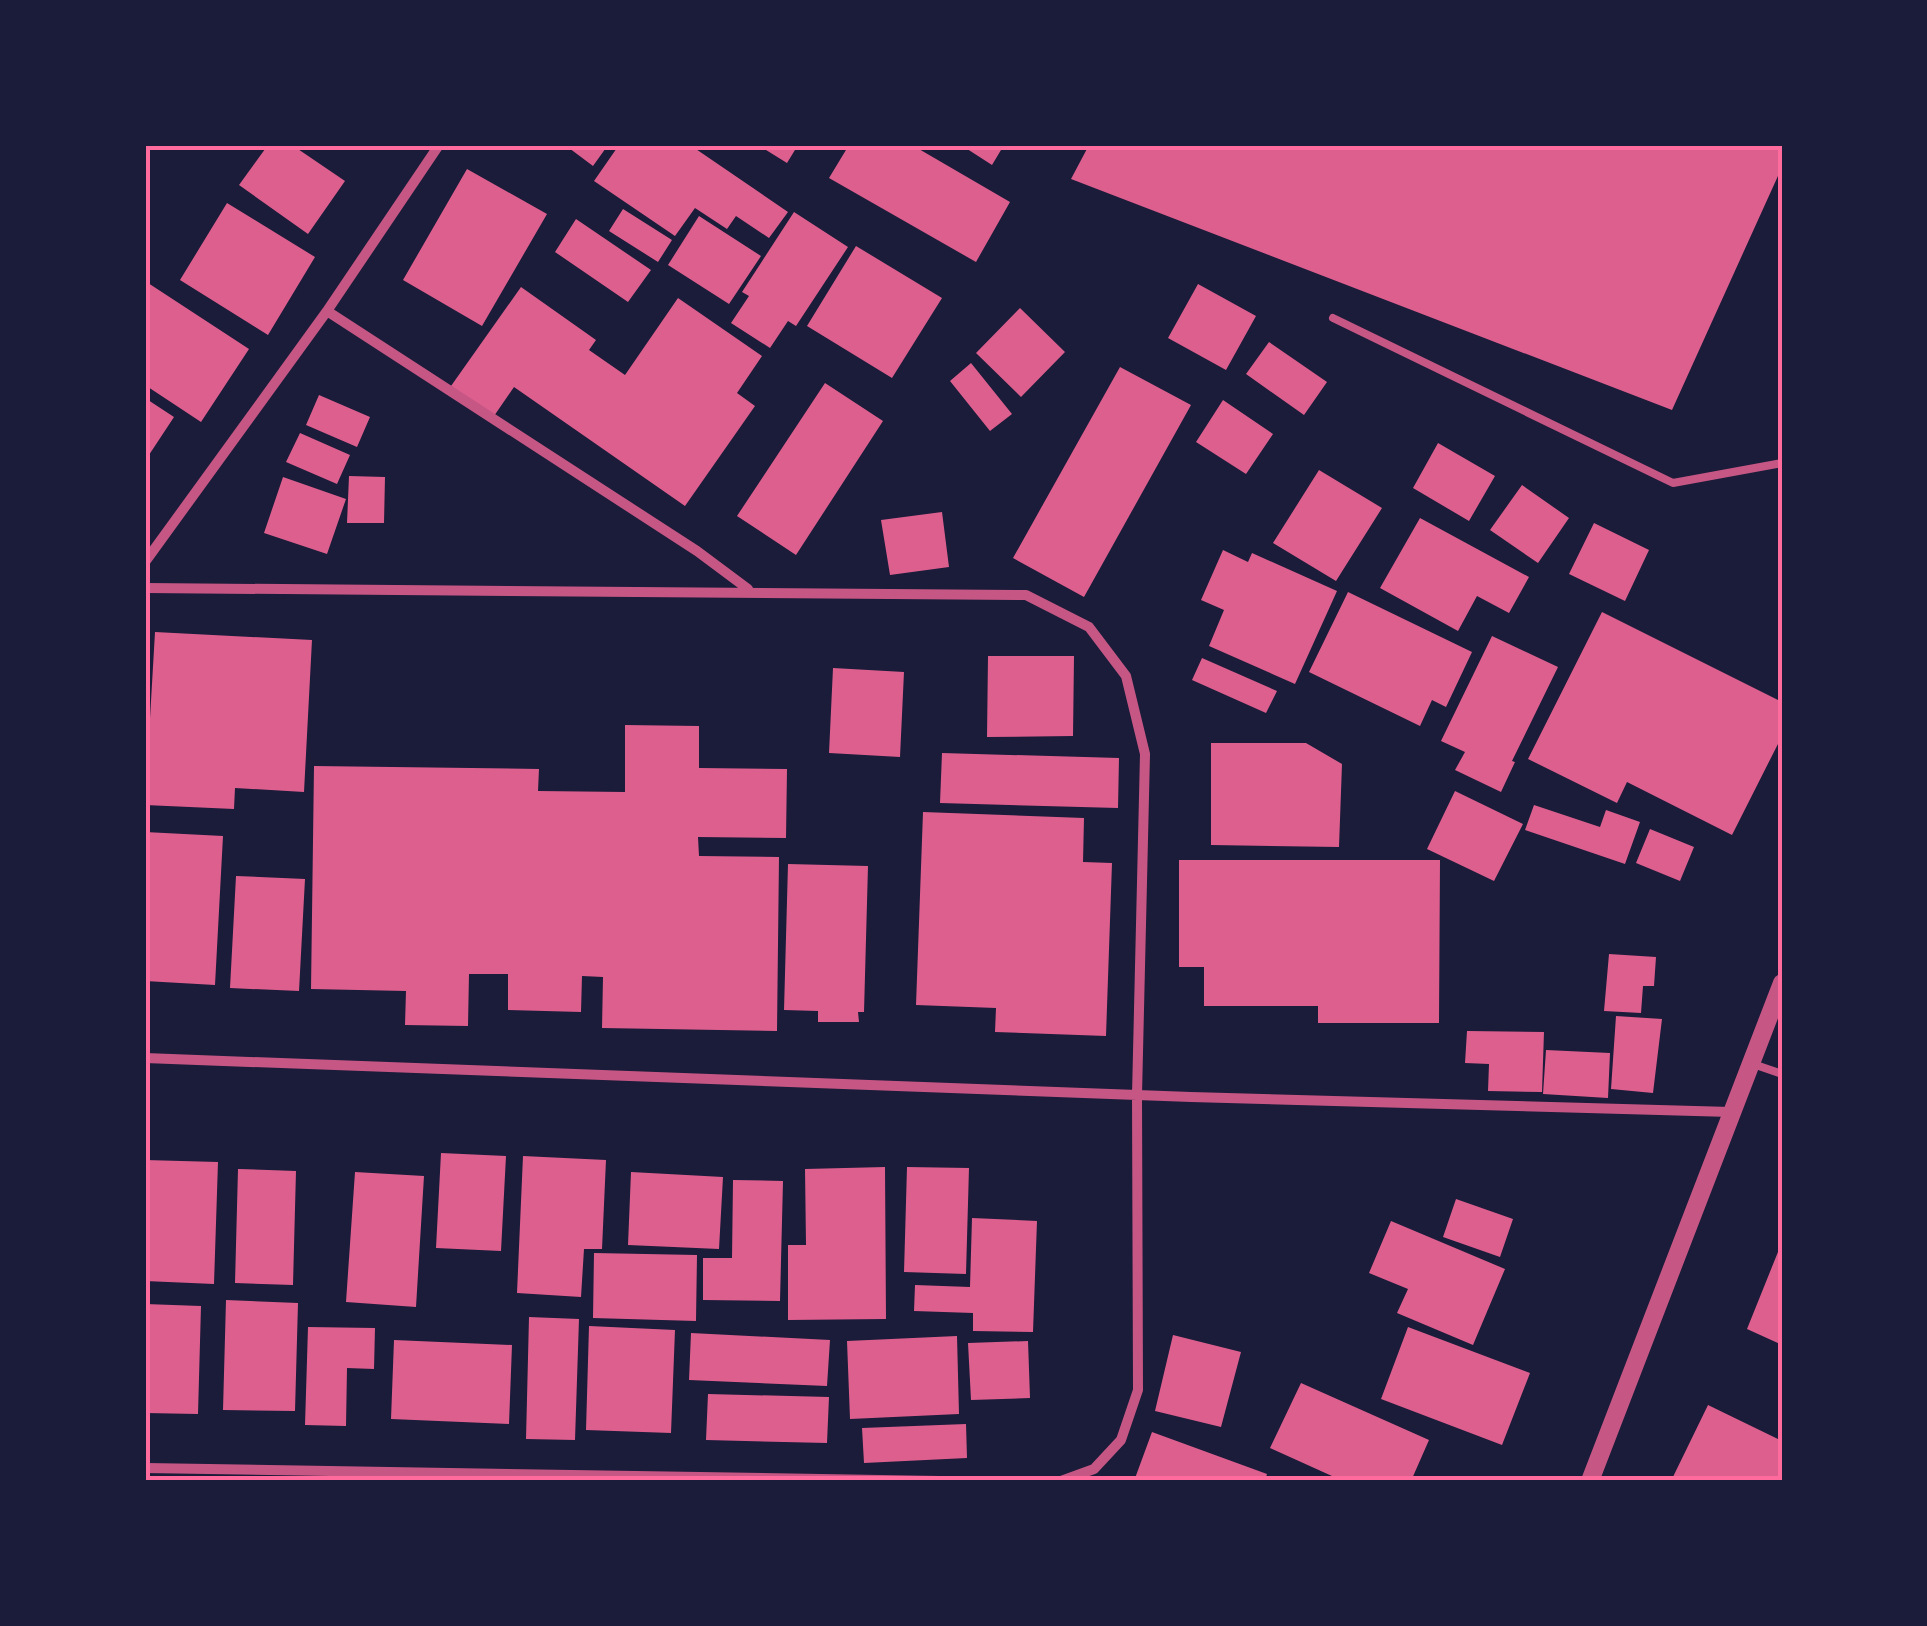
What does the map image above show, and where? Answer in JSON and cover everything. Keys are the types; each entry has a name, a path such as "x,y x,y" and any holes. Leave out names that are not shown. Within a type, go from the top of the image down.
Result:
{"street":[{"path":"145,562 327,311 439,145"},
{"path":"327,311 697,551 750,590"},
{"path":"145,588 1026,595 1088,627 1126,676 1145,754 1137,1095 1138,1390 1121,1440 1094,1469 1061,1481"},
{"path":"1590,1481 1782,983"},
{"path":"145,1058 1137,1095 1732,1112"},
{"path":"145,1468 940,1481"}],"lane":[{"path":"1333,318 1673,483 1782,463"},
{"path":"1750,1063 1782,1074"}],"building":[{"path":"268,145 292,145 345,181 308,234 239,185"},
{"path":"565,145 608,145 593,166"},
{"path":"619,145 690,145 788,212 769,238 736,216 727,229 695,208 675,236 594,181"},
{"path":"758,145 798,145 787,163"},
{"path":"849,145 912,145 1010,202 976,262 829,178"},
{"path":"961,145 1004,145 992,165"},
{"path":"1089,145 1782,145 1782,167 1672,410 1071,179"},
{"path":"467,169 547,214 482,326 403,280"},
{"path":"227,203 315,257 268,335 180,280"},
{"path":"623,209 672,240 658,262 609,231"},
{"path":"794,212 848,247 796,326 788,321 770,348 731,323 749,296 742,292"},
{"path":"699,216 761,256 729,304 668,265"},
{"path":"576,219 651,270 628,302 555,252"},
{"path":"856,246 942,298 892,378 807,326"},
{"path":"145,281 249,349 201,422 145,385"},
{"path":"1198,284 1256,316 1226,370 1168,338"},
{"path":"521,287 596,340 589,350 625,375 678,298 762,356 737,393 755,406 685,506 514,387 494,416 451,386"},
{"path":"1020,308 1065,352 1021,397 976,353"},
{"path":"1269,342 1327,382 1304,415 1246,374"},
{"path":"971,363 1012,414 990,431 950,381"},
{"path":"1120,367 1191,405 1084,597 1013,558"},
{"path":"825,383 883,421 796,555 737,516"},
{"path":"319,395 370,417 357,447 306,425"},
{"path":"145,398 174,417 145,461"},
{"path":"1223,400 1273,434 1246,474 1196,442"},
{"path":"300,433 350,455 337,484 286,462"},
{"path":"1438,443 1495,476 1469,521 1413,488"},
{"path":"1319,470 1382,508 1336,581 1273,543"},
{"path":"349,476 385,477 384,523 347,523"},
{"path":"283,477 346,499 327,554 264,533"},
{"path":"1522,485 1569,518 1538,563 1490,530"},
{"path":"942,512 949,567 890,575 881,520"},
{"path":"1420,518 1529,577 1509,613 1477,596 1458,631 1380,588"},
{"path":"1594,523 1649,550 1625,601 1569,574"},
{"path":"1223,550 1248,562 1252,553 1337,591 1295,684 1209,646 1224,610 1201,600"},
{"path":"1348,592 1472,652 1446,707 1432,700 1420,726 1309,672"},
{"path":"1602,612 1782,702 1782,736 1732,835 1627,782 1617,803 1528,759"},
{"path":"155,632 312,640 304,792 235,788 234,809 145,805"},
{"path":"1492,636 1558,667 1501,792 1455,770 1465,752 1441,741"},
{"path":"988,656 1074,656 1073,736 987,737"},
{"path":"1202,658 1277,691 1266,713 1192,680"},
{"path":"833,668 904,672 900,757 829,753"},
{"path":"625,725 699,726 699,768 787,769 786,838 698,837 699,856 779,857 777,1031 602,1028 603,977 582,976 581,1012 508,1010 508,974 469,974 468,1026 405,1025 406,991 311,989 314,766 539,769 538,791 625,792"},
{"path":"1211,743 1306,743 1342,764 1339,847 1211,845"},
{"path":"942,753 1119,758 1118,808 940,803"},
{"path":"1455,791 1523,824 1494,881 1427,849"},
{"path":"1534,805 1600,827 1606,810 1640,822 1625,864 1525,830"},
{"path":"923,812 1084,818 1083,862 1112,863 1106,1036 995,1032 996,1008 916,1005"},
{"path":"1650,829 1694,847 1680,881 1636,863"},
{"path":"145,832 223,836 215,985 145,981"},
{"path":"1179,860 1440,860 1439,1023 1318,1023 1318,1006 1204,1006 1204,967 1179,967"},
{"path":"788,864 868,866 864,1012 858,1012 859,1022 818,1022 818,1011 784,1010"},
{"path":"236,876 305,879 299,991 230,988"},
{"path":"1609,954 1656,957 1654,986 1643,986 1641,1013 1604,1011"},
{"path":"1616,1016 1662,1019 1653,1093 1611,1089"},
{"path":"1467,1031 1544,1032 1542,1092 1488,1091 1489,1064 1465,1063"},
{"path":"1546,1050 1610,1053 1608,1098 1543,1094"},
{"path":"441,1153 506,1156 501,1251 436,1248"},
{"path":"523,1156 606,1160 602,1249 584,1249 581,1297 517,1293"},
{"path":"145,1160 218,1162 214,1284 145,1281"},
{"path":"885,1167 886,1319 788,1320 788,1245 806,1245 805,1169"},
{"path":"907,1167 969,1168 966,1274 904,1272"},
{"path":"238,1169 296,1171 293,1285 235,1283"},
{"path":"355,1172 424,1176 416,1307 346,1302"},
{"path":"631,1172 723,1177 719,1249 628,1245"},
{"path":"733,1180 783,1181 780,1301 703,1300 703,1258 732,1258"},
{"path":"1456,1199 1513,1219 1500,1257 1443,1237"},
{"path":"972,1218 1037,1221 1033,1332 973,1331 973,1313 914,1311 915,1285 970,1287"},
{"path":"1391,1221 1505,1269 1473,1345 1397,1313 1408,1289 1369,1273"},
{"path":"1782,1242 1782,1345 1747,1329"},
{"path":"594,1253 697,1255 696,1321 593,1318"},
{"path":"226,1300 298,1303 295,1411 223,1410"},
{"path":"145,1304 201,1306 198,1414 145,1413"},
{"path":"529,1317 579,1319 575,1440 526,1439"},
{"path":"589,1326 675,1330 671,1433 586,1430"},
{"path":"308,1327 375,1328 374,1369 347,1368 346,1426 305,1425"},
{"path":"1408,1327 1530,1373 1502,1445 1381,1399"},
{"path":"691,1333 830,1340 827,1386 689,1380"},
{"path":"1173,1335 1241,1352 1221,1427 1155,1411"},
{"path":"957,1336 959,1414 850,1419 847,1341"},
{"path":"394,1340 512,1345 509,1424 391,1419"},
{"path":"1028,1341 1030,1398 971,1400 968,1343"},
{"path":"1301,1383 1429,1440 1411,1481 1343,1481 1270,1448"},
{"path":"708,1394 829,1397 827,1443 706,1440"},
{"path":"1708,1405 1782,1441 1782,1481 1671,1481"},
{"path":"966,1424 967,1458 864,1463 862,1428"},
{"path":"1152,1432 1267,1474 1265,1481 1134,1481"}]}
